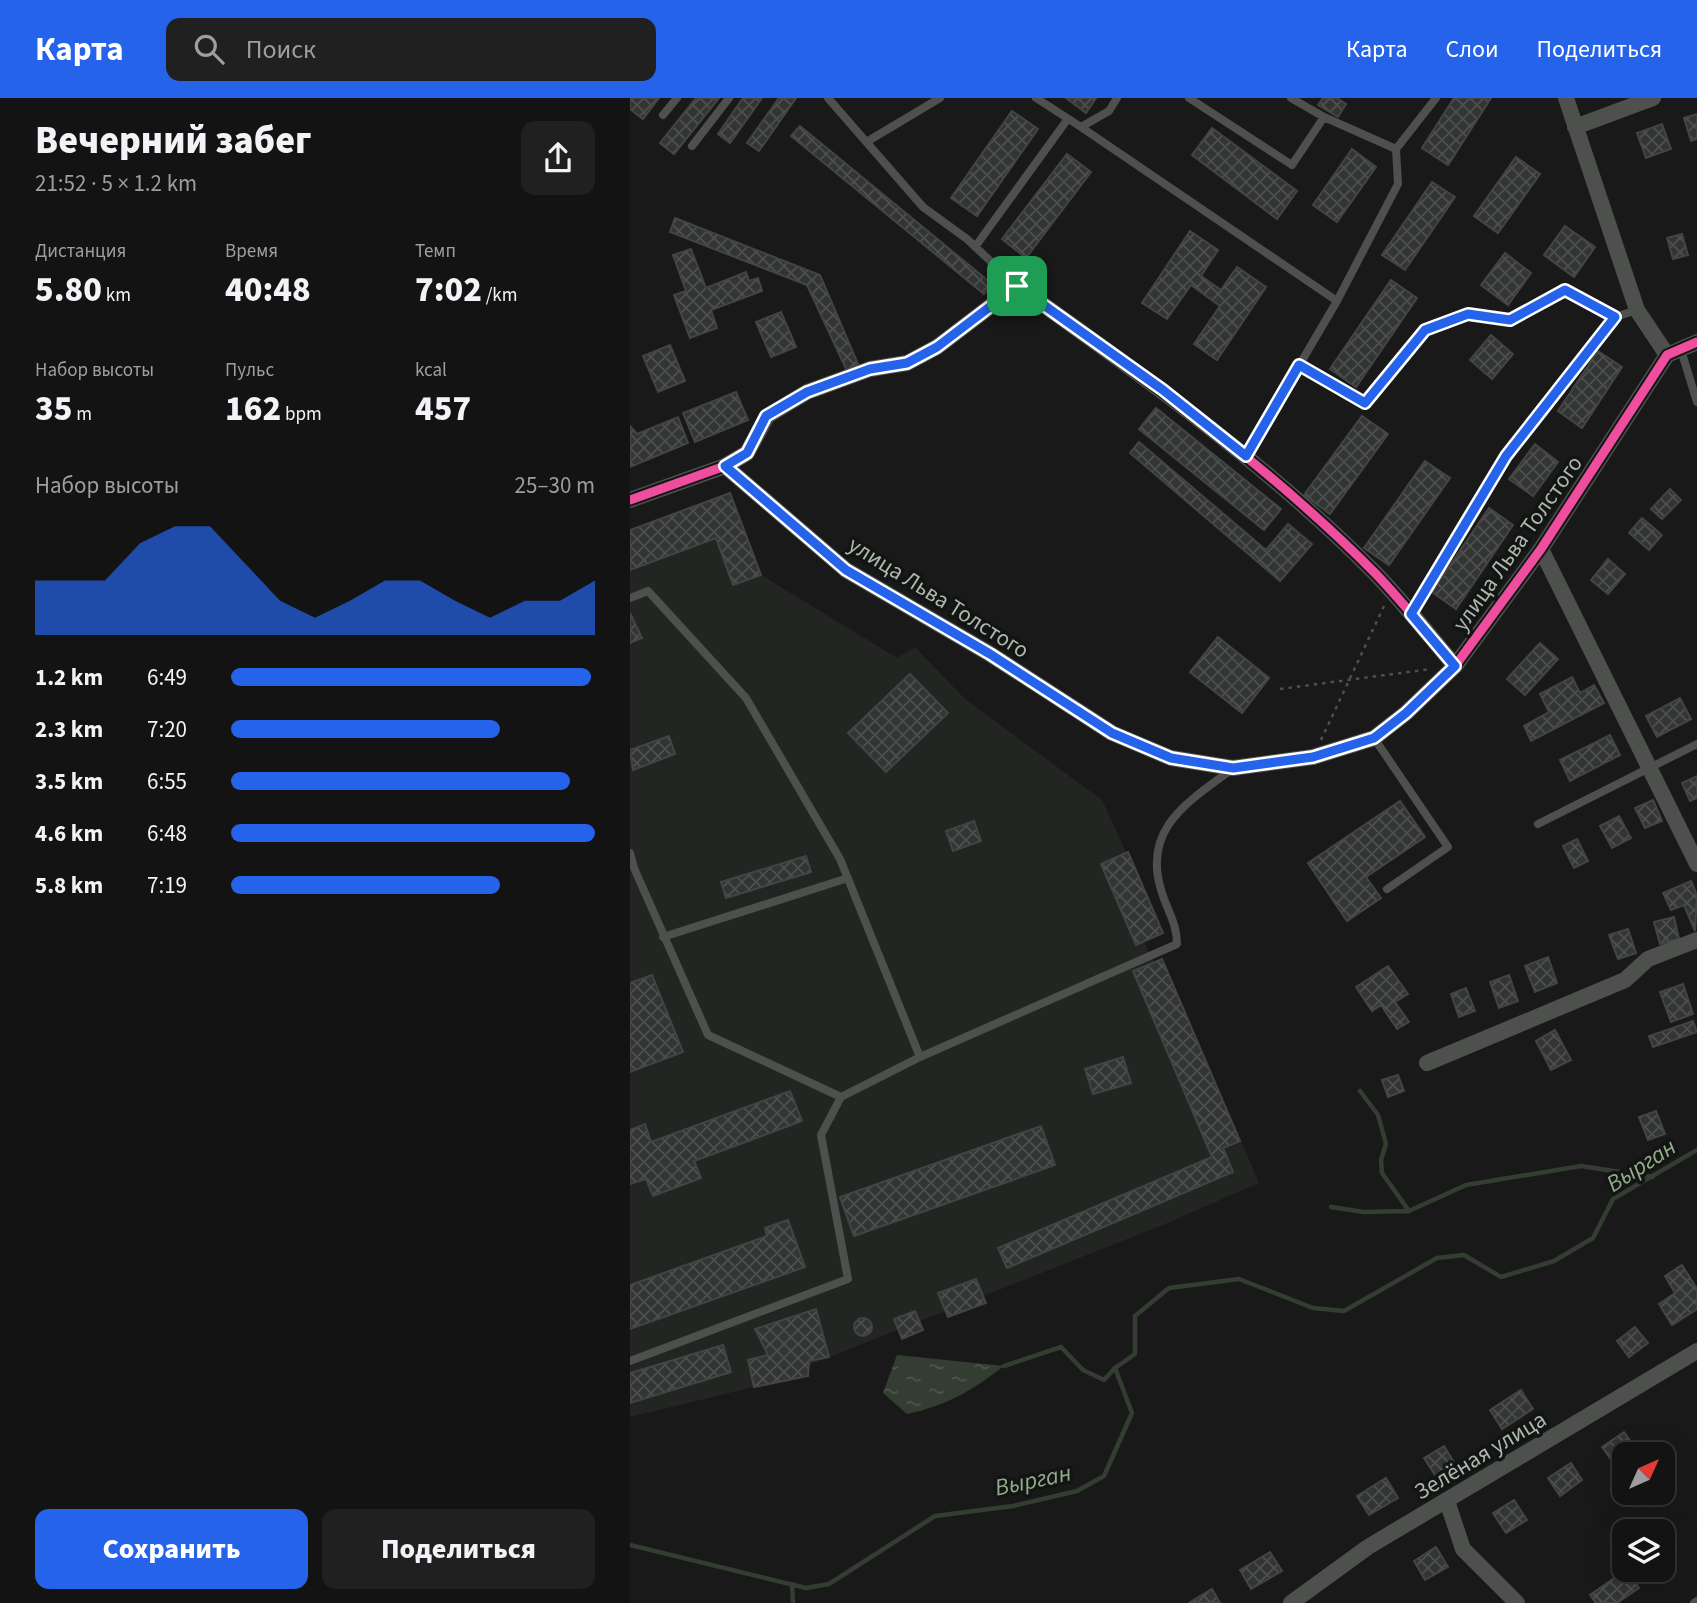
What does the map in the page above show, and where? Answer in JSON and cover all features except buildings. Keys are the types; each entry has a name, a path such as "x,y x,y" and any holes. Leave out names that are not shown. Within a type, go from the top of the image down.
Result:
{"street":[{"path":"1566,98 1637,310 1674,352 1697,342"},
{"path":"1575,127 1653,98"},
{"path":"630,500 725,466 747,453 766,416 819,387 870,369 907,363 937,347 1017,286 1163,390 1246,456 1391,591 1455,666"},
{"name":"улица Льва Толстого","path":"725,466 846,570 990,654 1112,733 1171,758 1233,768 1313,757 1374,738 1406,713 1455,666 1541,549 1674,352"},
{"path":"1541,549 1697,864"},
{"path":"1427,1062 1625,980 1648,960 1697,940"},
{"name":"Зелёная улица","path":"1291,1603 1368,1548 1697,1351"},
{"path":"1447,1501 1463,1549 1517,1603"}],"lane":[{"path":"663,115 677,98"},
{"path":"692,146 729,98"},
{"path":"828,98 923,207 975,247 1017,286"},
{"path":"868,141 940,98"},
{"path":"1036,98 1337,301"},
{"path":"1081,127 1109,111 1117,98"},
{"path":"1189,98 1292,165 1324,117"},
{"path":"1291,98 1306,102 1324,117 1396,149"},
{"path":"1246,456 1337,301 1398,184 1396,149 1437,98"},
{"path":"975,247 1067,120"},
{"path":"1299,365 1365,403 1425,330 1468,314 1510,320 1565,290 1615,317"},
{"path":"1411,614 1506,456 1615,317 1637,310"},
{"path":"1674,352 1697,402"},
{"path":"630,598 648,591 746,698 840,859 920,1056"},
{"path":"1374,738 1448,847 1388,888"},
{"path":"1538,824 1697,744"},
{"path":"630,1361 848,1279 821,1135 841,1097 920,1056 1177,944 1177,927 1153,864 1161,835 1183,806 1233,768"},
{"path":"630,853 632,869 708,1035 841,1097"},
{"path":"663,936 848,878"}],"path":[{"path":"1313,757 1391,591"},
{"path":"1280,689 1455,666"}],"shaded area":[{"path":"730,493 761,575 897,658 915,647 965,699 1102,800 1163,933 1144,942 1154,962 1162,959 1259,1183 1165,1224 754,1387 630,1417 630,530"}],"water":[{"path":"897,1355 1004,1366 958,1396 907,1414 883,1393"}],"waterway":[{"path":"1360,1091 1378,1115 1386,1144 1381,1160 1382,1173 1409,1211"},
{"name":"Вырган","path":"630,1545 806,1588 829,1584 935,1516 1013,1506 1077,1491 1104,1476 1132,1413 1115,1368 1135,1354 1135,1316 1169,1288 1239,1279 1313,1308 1344,1311 1437,1258 1464,1255 1501,1277 1554,1261 1593,1238 1613,1199 1697,1150"},
{"path":"1331,1207 1364,1212 1409,1211 1466,1185 1581,1166 1653,1177"},
{"path":"1004,1366 1061,1347 1083,1370 1104,1380 1115,1368"},
{"path":"792,1584 793,1603"}],"cycle path":[{"path":"630,500 725,466 747,453 767,416 807,392 870,369 907,363 937,347 1017,286 1157,387 1291,495 1375,573 1455,666"},
{"path":"725,466 846,570 990,654 1112,733 1171,758 1233,768 1313,757 1374,738 1406,713 1455,666 1541,549 1667,355 1697,342"}],"route":[{"path":"1017,286 1163,390 1246,456 1299,365 1365,403 1425,330 1468,314 1510,320 1565,290 1615,317 1506,456 1411,614 1455,666 1406,713 1374,738 1313,757 1233,768 1171,758 1112,733 990,654 846,570 725,466 747,453 766,416 807,392 870,369 907,363 937,347 1017,286"}]}
